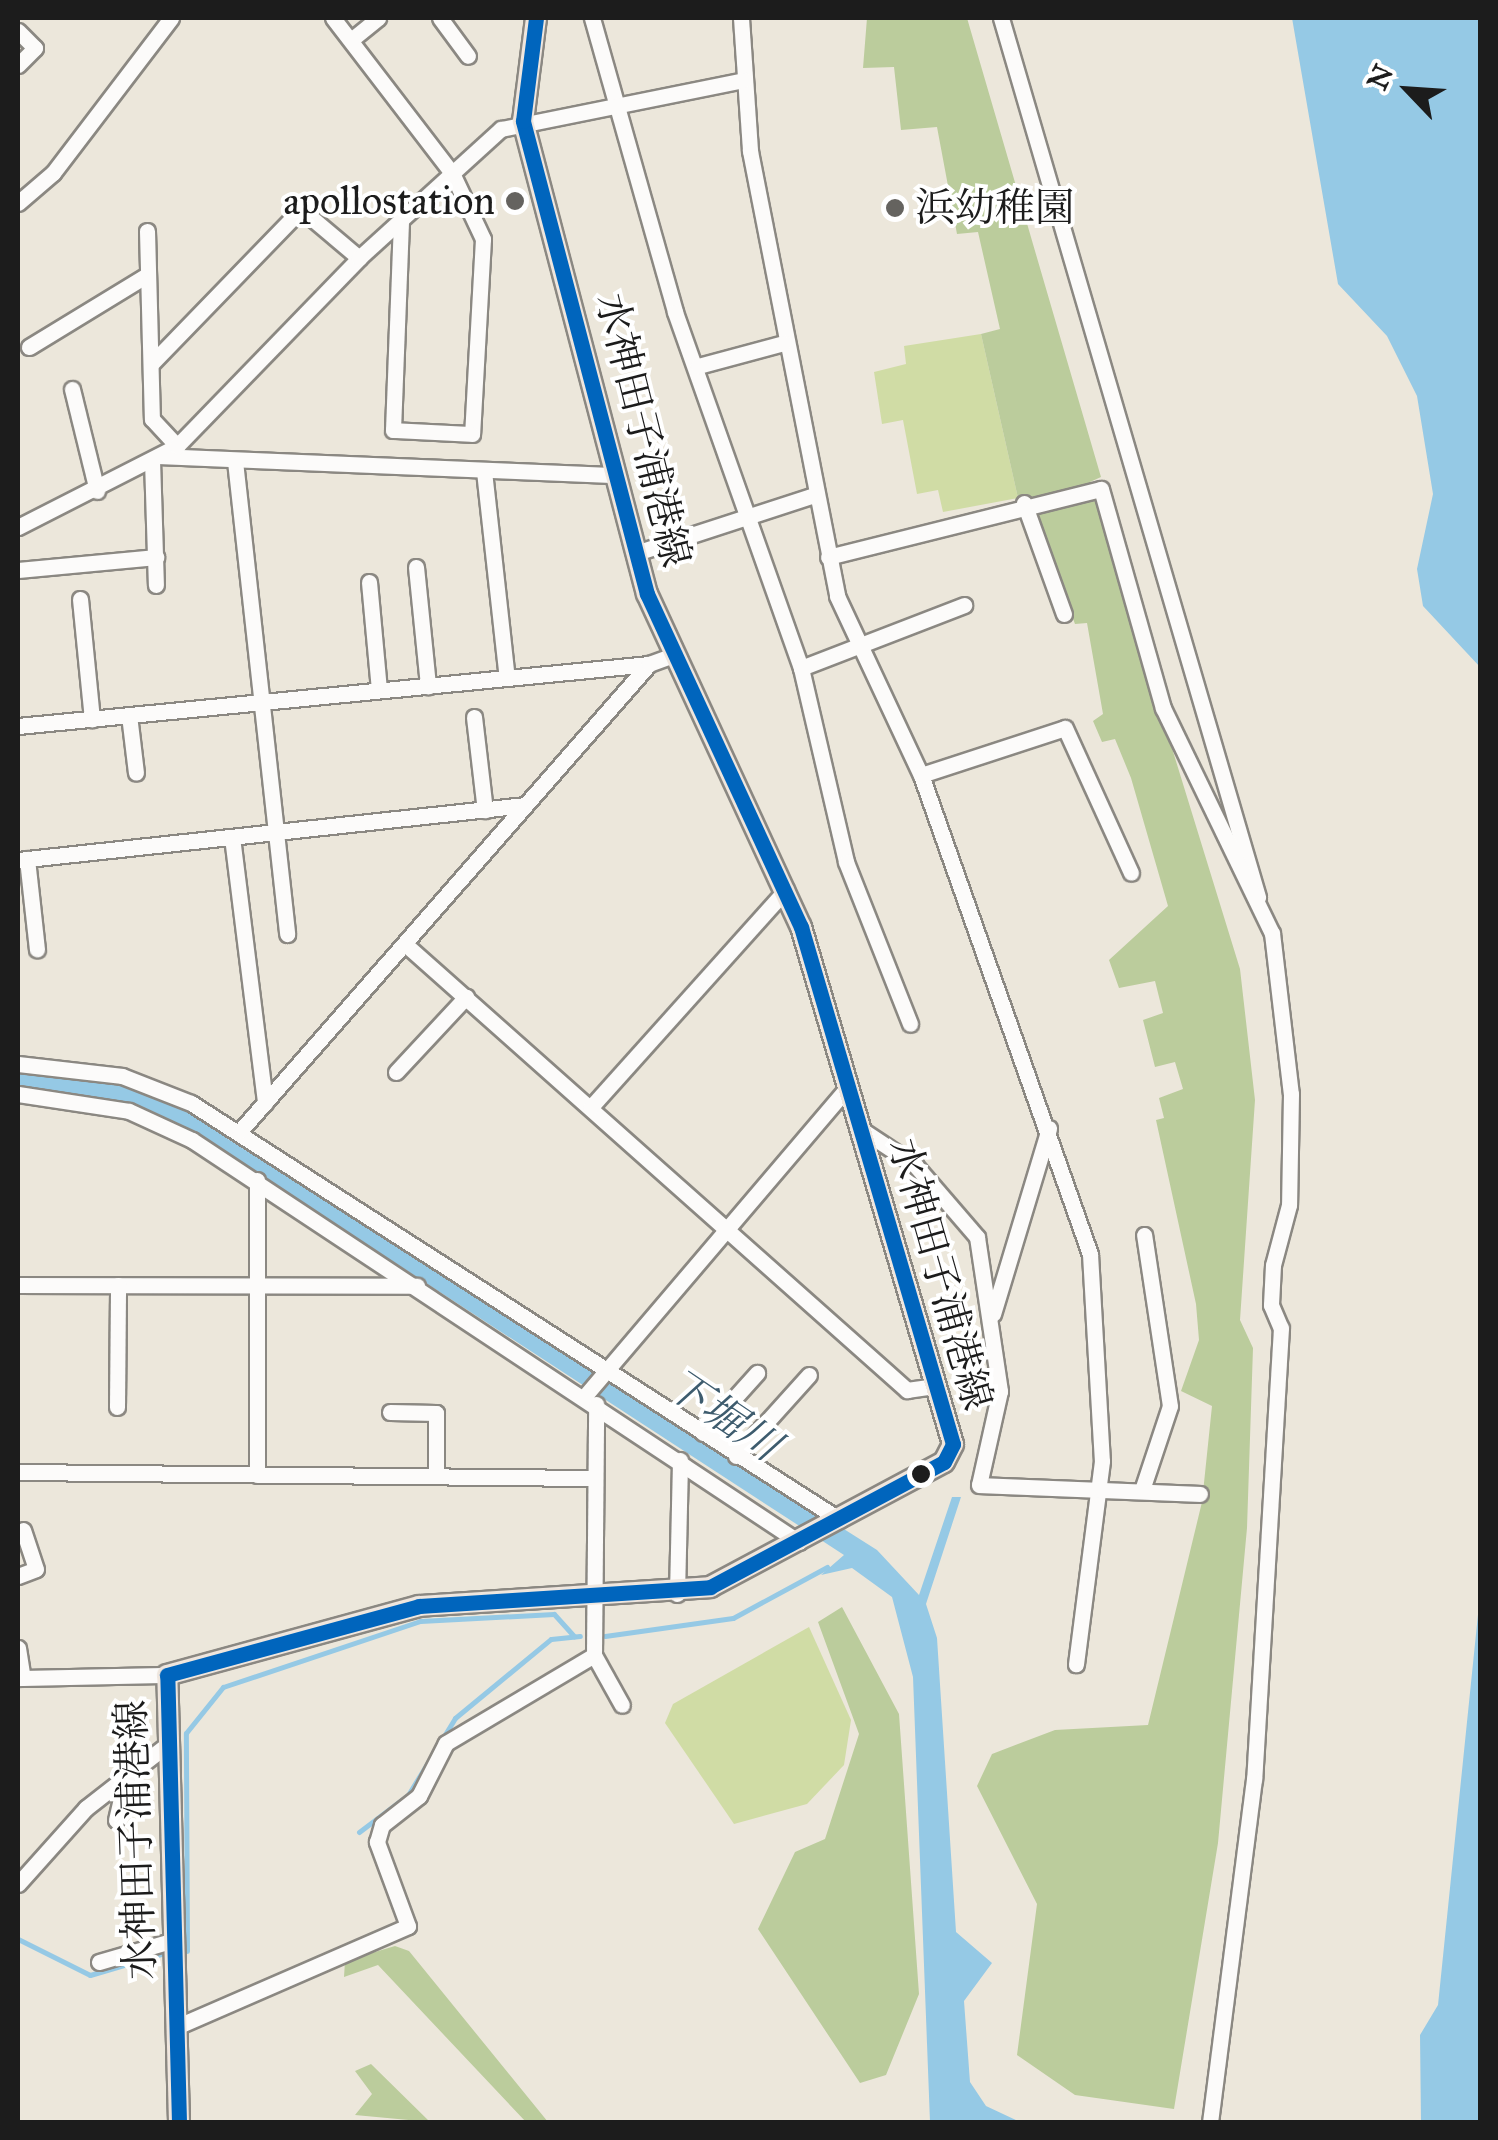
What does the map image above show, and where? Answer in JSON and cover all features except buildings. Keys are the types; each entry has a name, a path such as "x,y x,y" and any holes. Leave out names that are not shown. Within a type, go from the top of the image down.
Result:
{"main road":[{"name":"水神田子浦港線","path":"178,2122 167,1675 394,1611 677,1594 734,1577 804,1539 944,1462 953,1444 849,1086 786,890 671,656 636,553 523,121 536,18"}],"street":[{"path":"333,18 452,173 483,239 472,434 393,430 401,217"},
{"path":"351,40 378,18"},
{"path":"440,18 468,56"},
{"path":"592,18 622,103 698,366 801,668 846,862 910,1024"},
{"path":"741,18 744,80 784,343 828,557 860,645 922,775 1049,1128 1090,1254 1102,1461 1094,1484 1076,1664"},
{"path":"1001,18 1260,882 1258,901"},
{"path":"18,203 53,173 165,20"},
{"path":"18,31 34,48 18,65"},
{"path":"18,527 177,446 401,217 452,173 523,121 744,80"},
{"path":"152,363 301,209 359,258"},
{"path":"147,231 152,419 177,446"},
{"path":"29,348 147,276"},
{"path":"698,366 784,343"},
{"path":"72,389 97,490"},
{"path":"156,458 616,475"},
{"path":"156,458 156,584"},
{"path":"235,461 286,934"},
{"path":"484,470 507,678"},
{"path":"828,557 1024,503 1101,490 1163,708 1258,901 1284,997 1289,1205 1273,1264 1271,1305 1281,1328 1254,1779 1210,2122"},
{"path":"636,553 748,511 814,496"},
{"path":"1024,503 1064,614"},
{"path":"18,570 156,557"},
{"path":"416,567 428,686"},
{"path":"368,582 379,690"},
{"path":"80,599 92,719"},
{"path":"801,668 964,605"},
{"path":"18,726 649,664 671,656"},
{"path":"240,1131 649,664"},
{"path":"129,715 136,773"},
{"path":"474,717 486,810"},
{"path":"922,775 1065,728 1131,874"},
{"path":"37,949 22,860 525,806"},
{"path":"232,837 265,1102"},
{"path":"591,1107 786,890"},
{"path":"405,944 907,1390 936,1386"},
{"path":"396,1072 466,997"},
{"path":"18,1064 122,1076 240,1131 837,1521"},
{"path":"622,1705 594,1655 590,1400 602,1367 849,1086"},
{"path":"18,1094 129,1111 257,1180 804,1539"},
{"path":"994,1314 1049,1128"},
{"path":"862,1130 963,1210 994,1314 1000,1391 979,1485 1060,1493 1094,1484 1200,1494"},
{"path":"257,1180 257,1474"},
{"path":"1143,1488 1170,1406 1144,1235"},
{"path":"18,1285 417,1286"},
{"path":"117,1407 118,1285"},
{"path":"702,1434 757,1373"},
{"path":"736,1456 808,1375"},
{"path":"390,1412 436,1413 436,1476"},
{"path":"677,1594 680,1460"},
{"path":"18,1472 592,1478"},
{"path":"18,1576 36,1569 23,1530"},
{"path":"18,1648 20,1678 167,1675"},
{"path":"176,2028 408,1926 377,1842 382,1825 419,1796 446,1743 594,1655"},
{"path":"18,1884 126,1777 168,1744"},
{"path":"116,1820 126,1777"},
{"path":"100,1962 174,1940"}],"green space":[{"path":"867,18 967,18 1101,477 1090,482 1240,969 1255,1100 1240,1320 1253,1348 1247,1528 1218,1843 1174,2109 1075,2095 1017,2055 1037,1904 977,1786 992,1754 1055,1730 1148,1725 1202,1502 1212,1406 1181,1391 1199,1340 1196,1304 1156,1120 1164,1118 1159,1098 1183,1089 1175,1062 1155,1067 1143,1020 1163,1013 1155,981 1119,988 1109,960 1168,906 1131,778 1115,739 1102,742 1093,721 1103,714 1087,623 1075,624 1028,497 1018,498 981,334 1000,329 978,232 957,234 937,127 901,130 894,67 863,68"},
{"path":"981,334 1018,498 943,512 938,490 917,494 903,420 882,424 874,372 906,364 904,346"},
{"path":"842,1607 899,1714 919,1994 886,2075 860,2083 758,1929 795,1852 825,1839 859,1734 818,1622"},
{"path":"809,1627 851,1720 844,1765 807,1804 734,1824 665,1723 673,1704"},
{"path":"395,1946 409,1951 548,2122 526,2122 378,1965 344,1977 345,1961"},
{"path":"371,2064 430,2122 355,2115 372,2094 355,2071"}],"water":[{"path":"1292,18 1480,18 1480,667 1423,606 1417,569 1433,494 1417,396 1387,336 1338,284"},
{"path":"182,1110 877,1550 919,1595 952,1497 961,1497 926,1604 937,1638 956,1932 992,1963 964,2001 970,2082 986,2106 1020,2122 930,2122 913,1677 892,1597 852,1568 821,1575 844,1555 177,1121"},
{"path":"1480,1595 1480,2122 1421,2122 1420,2035 1438,2005"}],"waterway":[{"name":"下堀川","path":"18,1079 150,1097 211,1132"},
{"path":"605,1636 733,1618 827,1567"},
{"path":"187,1951 186,1733 223,1687 420,1621 554,1614 574,1636"},
{"path":"359,1832 408,1795 455,1718 551,1639 580,1636"},
{"path":"18,1939 90,1975 161,1954"}],"transit line":[{"path":"179,2122 167,1675 419,1606 710,1587 944,1462 953,1444 801,927 647,594 523,121 536,18"}],"place":[{"name":"apollostation","path":"515,201"},
{"name":"浜幼稚園","path":"895,208"}]}
